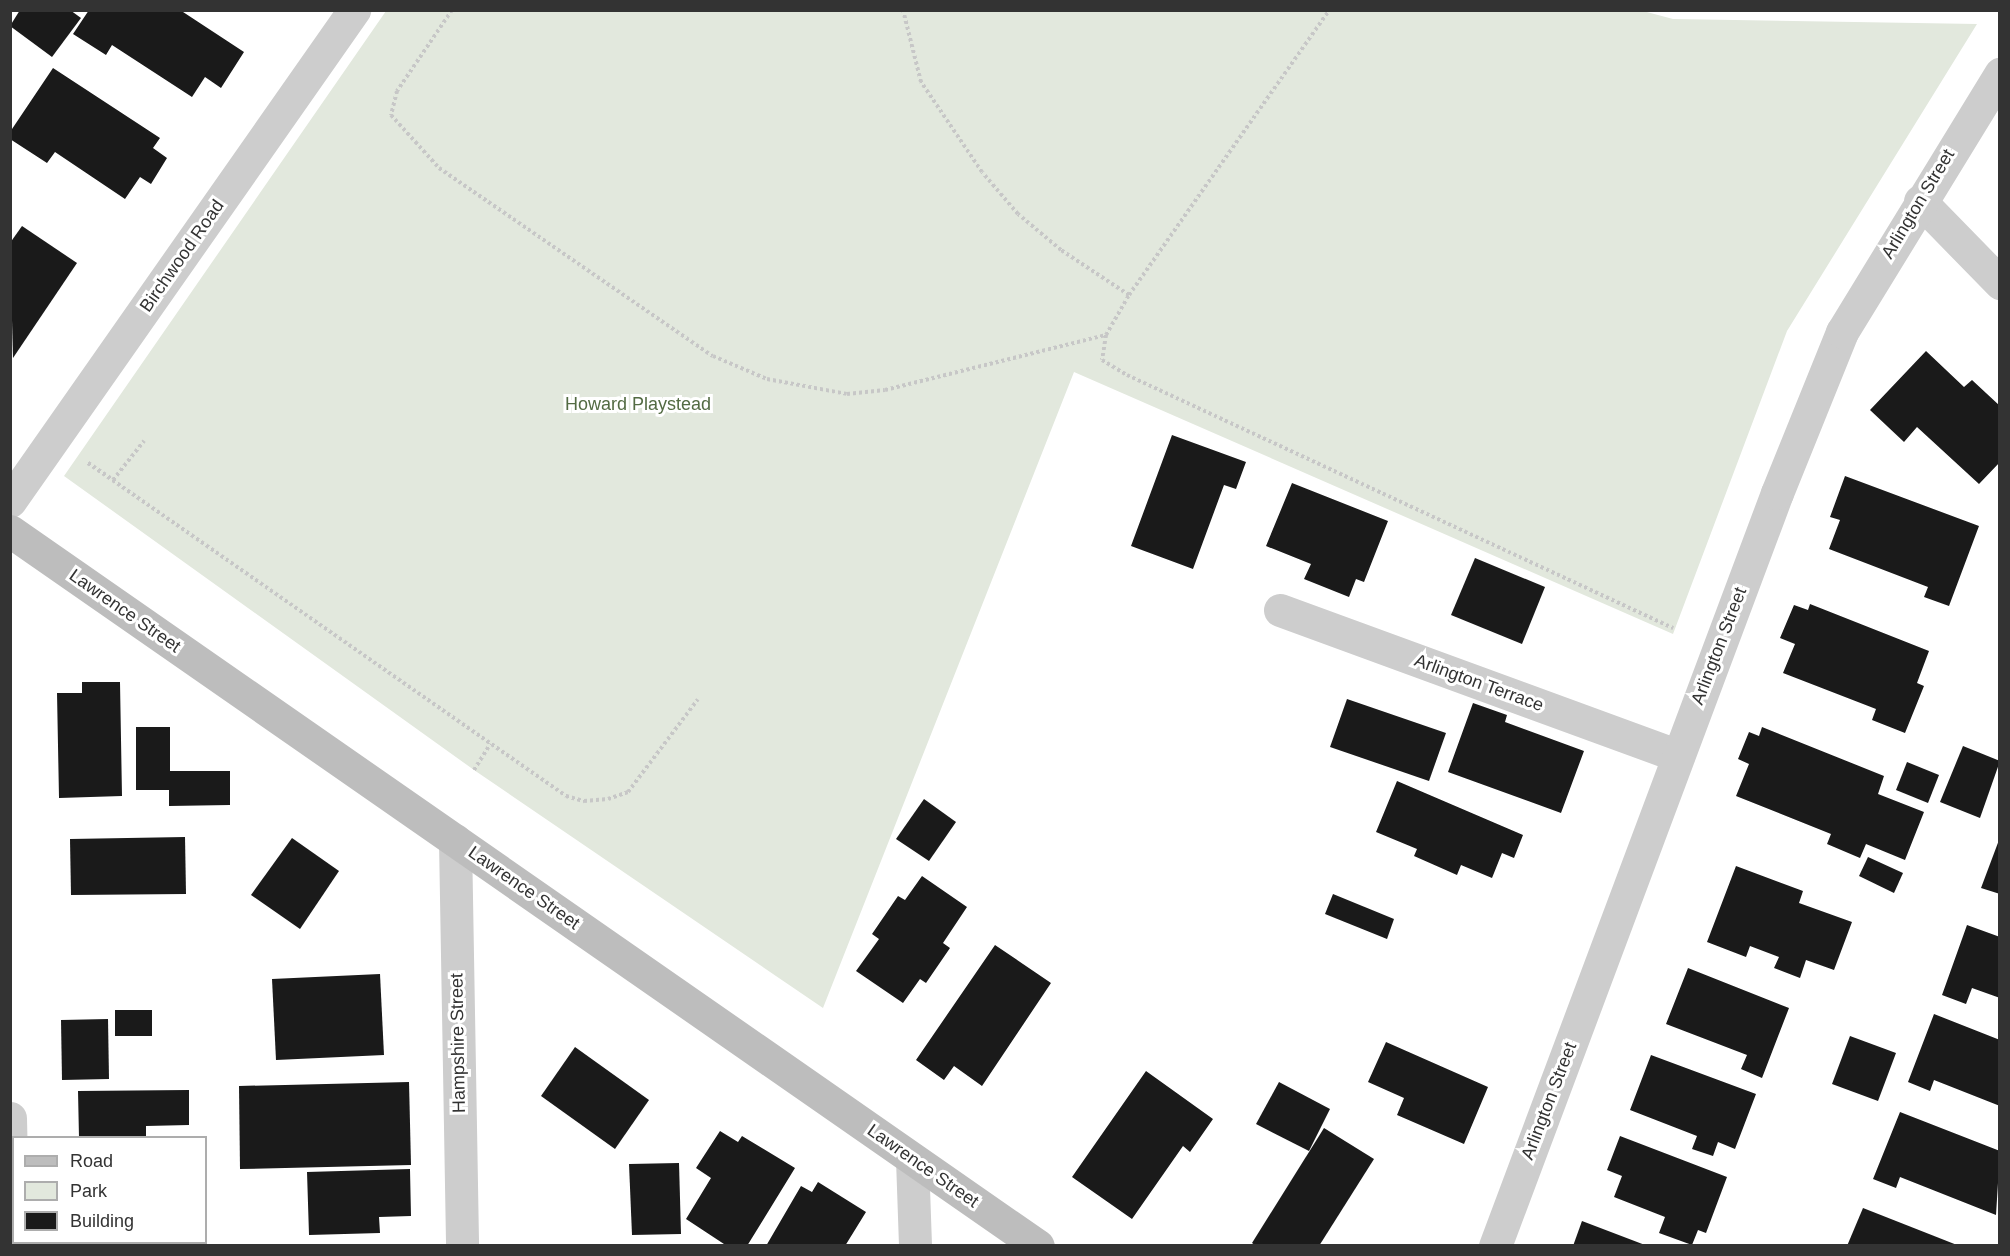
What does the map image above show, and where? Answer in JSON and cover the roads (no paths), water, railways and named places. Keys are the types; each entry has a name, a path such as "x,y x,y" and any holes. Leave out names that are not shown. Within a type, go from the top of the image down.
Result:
{"main road":[{"name":"Lawrence Street","path":"10,531 1038,1245"}],"street":[{"name":"Birchwood Road","path":"10,501 354,10"},
{"name":"Arlington Street","path":"1495,1245 1678,756 1842,332 1920,201 2000,74"},
{"path":"1920,201 2000,283"},
{"name":"Arlington Terrace","path":"1280,610 1678,756"},
{"name":"Hampshire Street","path":"454,840 462,1245"},
{"path":"10,1118 12,1182"},
{"path":"912,1159 915,1245"}],"park label":[{"name":"Howard Playstead","path":"638,404"}]}
